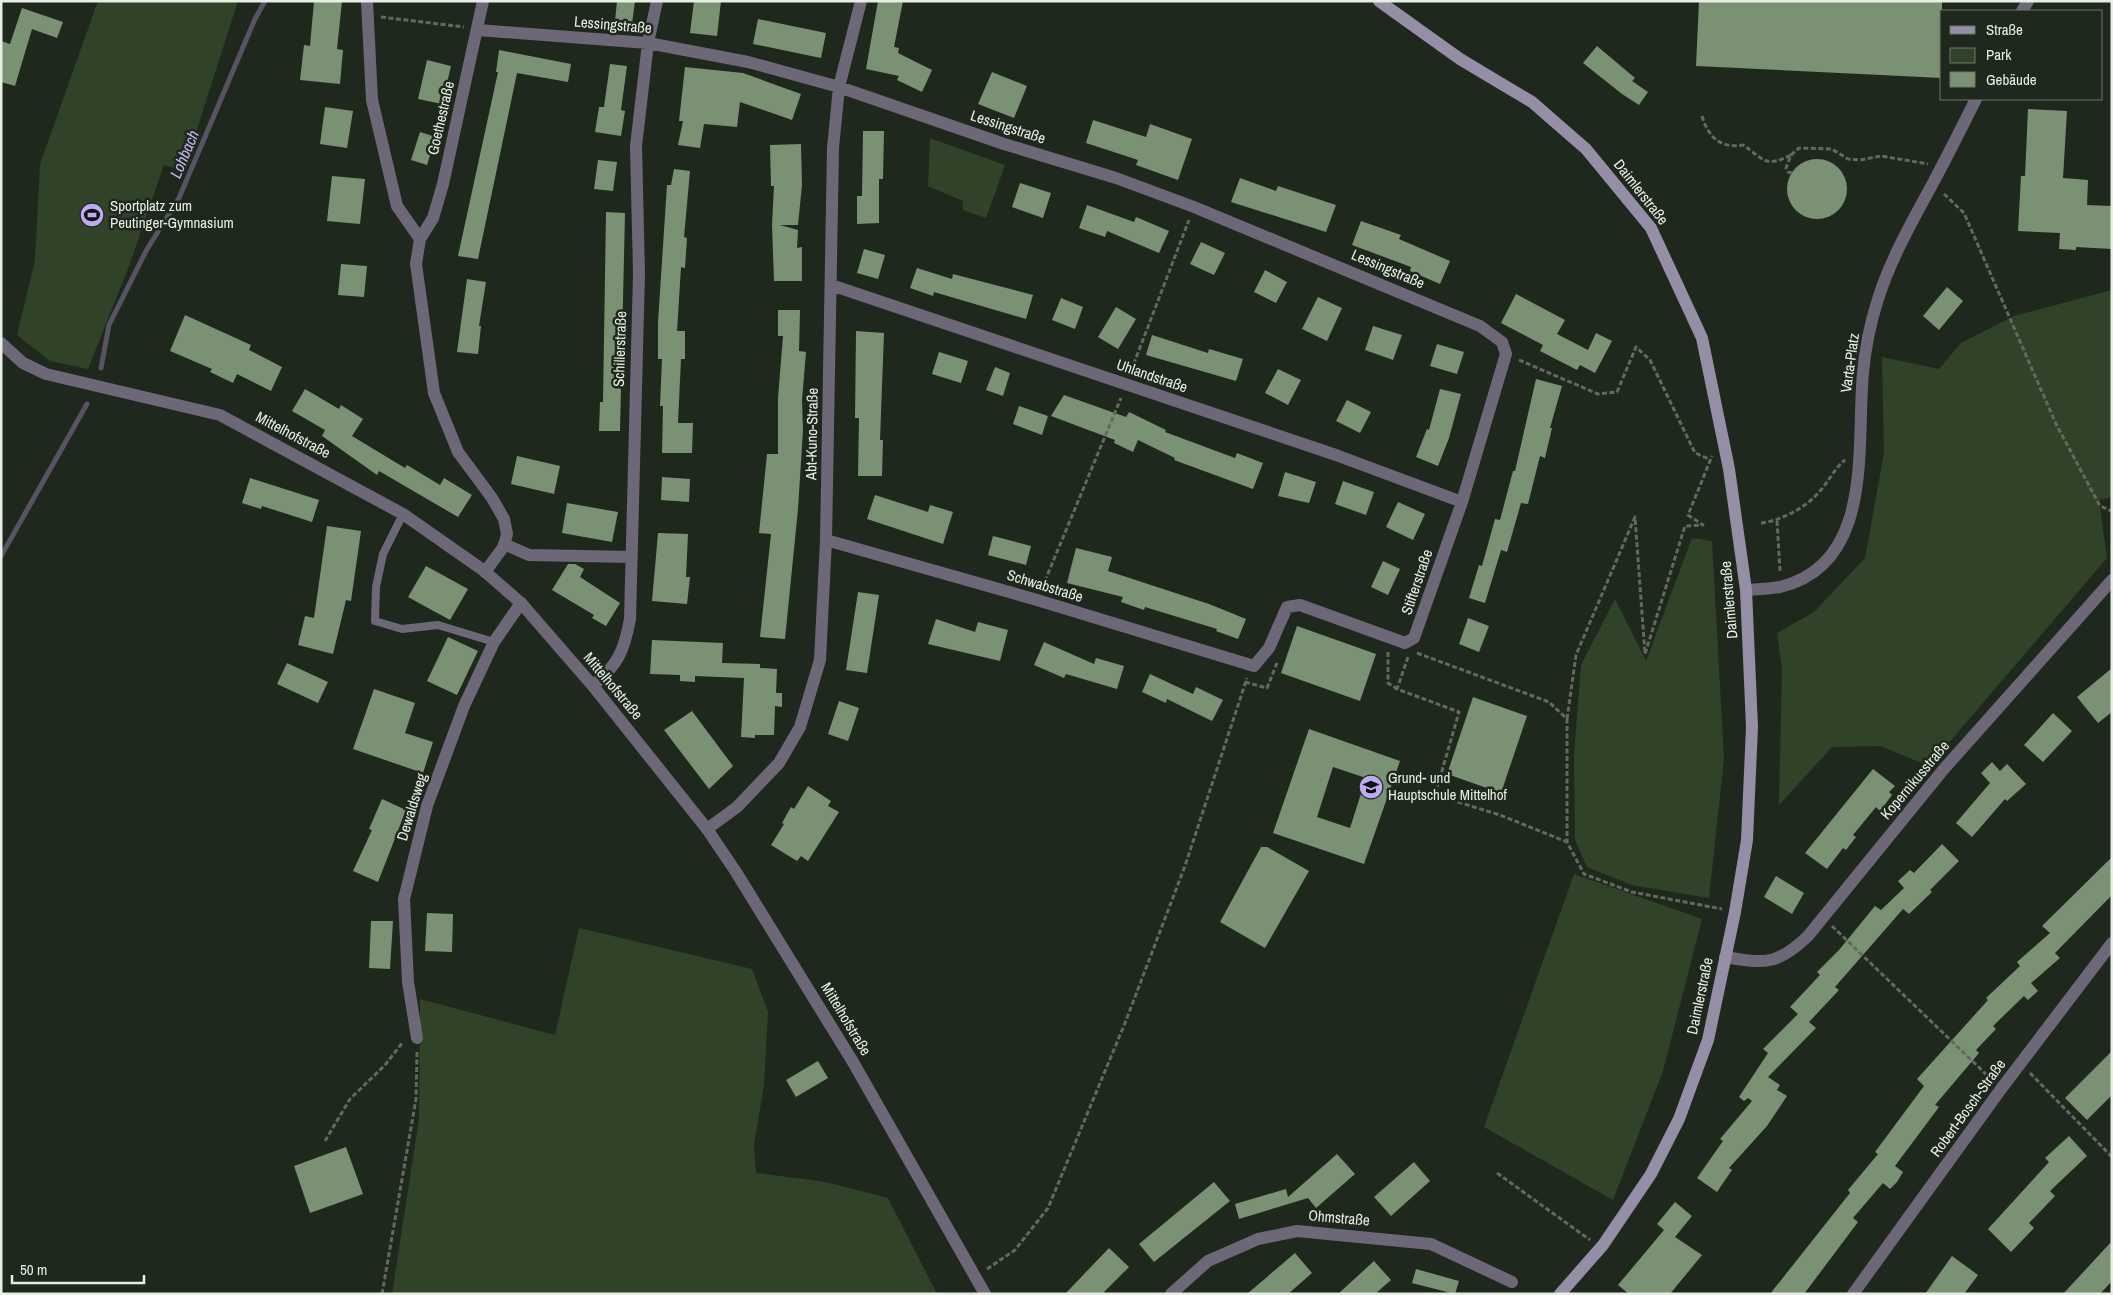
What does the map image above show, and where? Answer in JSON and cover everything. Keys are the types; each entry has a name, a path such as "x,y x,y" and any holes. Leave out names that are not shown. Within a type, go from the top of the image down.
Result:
{"main road":[{"name":"Daimlerstraße","path":"1379,1 1460,59 1532,102 1586,149 1651,228 1702,338 1729,469 1746,590 1752,727 1747,840 1735,912 1708,1040 1679,1119 1651,1174 1599,1249 1560,1294"}],"street":[{"path":"367,1 372,100 397,206 420,239 416,264 434,394 458,452 492,498 504,519 507,534 504,544 485,572"},
{"name":"Goethestraße","path":"420,239 433,218 443,184 483,1"},
{"name":"Schillerstraße","path":"593,686 616,664 625,644 630,620 639,272 636,146 648,43 657,1"},
{"name":"Abt-Kuno-Straße","path":"707,829 737,807 779,763 800,727 820,660 826,540 833,148 839,87 861,1"},
{"name":"Lessingstraße","path":"478,30 648,43 748,62 839,87 1004,144 1116,178 1194,207 1480,326 1504,348"},
{"name":"Varta-Platz","path":"1746,590 1780,587 1800,579 1824,564 1846,532 1851,516 1857,480 1863,370 1878,298 1907,227 1975,100"},
{"name":"Uhlandstraße","path":"831,286 1336,455 1462,502"},
{"name":"Mittelhofstraße","path":"1,343 23,363 46,374 220,415 403,514 485,572 521,603 593,686 707,829 791,957 985,1294"},
{"name":"Stifterstraße","path":"1405,650 1414,638 1462,502 1504,348"},
{"name":"Schwabstraße","path":"826,540 1037,600 1254,666"},
{"path":"504,544 529,555 631,557"},
{"name":"Kopernikusstraße","path":"1725,957 1766,962 1791,952 1823,918 1943,770 2112,580"},
{"name":"Dewaldsweg","path":"416,1032 408,982 404,899 427,806 464,706 494,642 521,603"},
{"path":"1254,666 1269,648 1288,607 1300,604 1405,650"},
{"name":"Robert-Bosch-Straße","path":"1853,1294 2020,1063 2112,943"},
{"name":"Ohmstraße","path":"1171,1294 1208,1261 1258,1239 1297,1231 1430,1244 1512,1282"}],"lane":[{"path":"403,514 383,554 376,587 375,621 402,629 438,625 494,642"}],"path":[{"path":"368,15 460,26"},
{"path":"1702,116 1705,127 1716,140 1731,147 1743,146 1774,164 1800,148 1820,147 1832,149 1848,159 1860,160 1881,156 1941,166"},
{"path":"1791,155 1786,168 1788,172 1792,173"},
{"path":"1932,183 1964,213 2056,424 2100,506 2112,511"},
{"path":"1037,600 1126,384 1194,207"},
{"path":"1504,348 1598,394 1616,392 1636,347 1650,360 1695,453 1710,459 1688,515 1703,525 1685,526 1645,654 1635,518 1576,655 1567,719 1567,842 1584,874 1632,892 1735,912"},
{"path":"1761,523 1777,521 1819,493 1838,465 1859,449"},
{"path":"1777,521 1780,553"},
{"path":"1388,647 1388,683 1397,689 1459,712 1435,796 1500,815 1567,842"},
{"path":"1405,650 1549,702 1567,719"},
{"path":"1405,650 1420,655"},
{"path":"1397,689 1405,650"},
{"path":"1244,682 1267,688 1278,661"},
{"path":"975,1275 1015,1250 1048,1208 1125,1023 1184,866 1244,682 1254,666"},
{"path":"1823,918 2001,1089"},
{"path":"325,1141 350,1099 416,1032"},
{"path":"382,1294 416,1099 416,1032"},
{"path":"2020,1063 2112,1157"},
{"path":"1497,1173 1587,1236 1599,1249"}],"green space":[{"name":"Sportplatz zum Peutinger-Gymnasium","path":"98,1 238,1 184,170 164,165 129,266 88,369 50,361 17,335 35,260 40,164"},
{"path":"930,138 1005,165 986,218 963,210 963,201 928,186"},
{"path":"2112,290 2112,497 2099,500 2107,558 1929,766 1880,746 1832,747 1779,805 1782,669 1777,633 1814,612 1865,558 1884,453 1882,357 1939,369 1961,343 2014,316"},
{"path":"1692,538 1712,541 1724,759 1709,898 1632,885 1587,867 1575,840 1574,755 1581,665 1615,599 1646,661"},
{"path":"1574,874 1702,919 1663,1071 1613,1200 1484,1127"},
{"path":"579,928 752,969 768,1012 764,1085 754,1145 756,1173 826,1182 888,1198 937,1294 392,1294 419,1119 420,999 555,1035"}],"building":[{"path":"314,1 342,1 337,49 343,50 340,84 300,80 304,45 310,46"},
{"path":"617,1 635,1 632,24 615,21"},
{"path":"694,1 721,1 717,36 690,33"},
{"path":"878,1 903,1 894,47 899,48 898,53 932,70 922,92 897,80 899,76 866,69"},
{"path":"1699,1 1942,1 1942,10 1940,10 1940,78 1696,66"},
{"path":"22,8 63,22 57,38 32,29 15,86 1,82 1,41 10,44"},
{"path":"758,19 826,33 821,58 753,44"},
{"path":"1597,46 1635,78 1632,81 1648,92 1639,105 1583,63"},
{"path":"499,50 571,64 568,82 517,73 478,259 458,256 498,72 496,72"},
{"path":"427,60 451,66 442,104 418,99"},
{"path":"610,64 627,66 621,110 625,111 621,136 595,132 599,107 604,107"},
{"path":"685,67 743,73 801,94 792,120 740,102 737,127 704,124 700,148 678,145 683,121 679,121"},
{"path":"992,72 1027,86 1014,118 978,104"},
{"path":"325,107 353,111 347,148 320,144"},
{"path":"2028,109 2067,111 2063,178 2088,180 2087,205 2112,206 2112,249 2076,247 2076,250 2059,249 2060,233 2018,231 2021,176 2025,176"},
{"path":"1093,120 1146,137 1150,124 1192,139 1178,180 1136,165 1138,160 1086,143"},
{"path":"863,131 884,131 883,179 879,179 879,223 857,224 857,196 862,196"},
{"path":"420,132 436,137 427,165 411,160"},
{"path":"801,144 802,185 798,225 780,225 798,230 797,248 802,247 802,281 774,281 772,225 774,186 771,186 770,145"},
{"path":"1817,159 1834,164 1842,172 1847,189 1842,206 1834,214 1817,219 1800,214 1792,206 1787,189 1792,172 1800,164"},
{"path":"598,160 617,162 613,191 594,189"},
{"path":"674,169 690,171 684,237 687,238 685,268 681,267 677,331 685,331 685,359 681,359 678,423 693,423 692,453 662,453 663,406 660,406 662,359 658,359 658,322 667,185 671,185"},
{"path":"332,176 365,179 360,224 327,221"},
{"path":"1240,178 1276,191 1278,186 1336,205 1326,232 1231,202"},
{"path":"1020,183 1051,193 1043,218 1012,207"},
{"path":"1087,205 1134,222 1136,217 1169,231 1159,253 1107,231 1105,237 1079,228"},
{"path":"606,212 625,213 620,431 599,431 600,402 603,402"},
{"path":"1361,221 1401,235 1399,239 1450,261 1440,284 1410,271 1411,267 1352,245"},
{"path":"1201,242 1225,253 1214,275 1190,264"},
{"path":"864,249 885,255 878,279 857,273"},
{"path":"341,264 367,266 364,297 338,295"},
{"path":"917,268 952,279 953,274 1033,295 1026,319 934,292 933,296 910,288"},
{"path":"1265,270 1287,282 1276,303 1254,292"},
{"path":"467,279 486,282 479,326 481,326 478,354 457,352"},
{"path":"1947,287 1963,301 1939,330 1923,316"},
{"path":"1516,294 1565,320 1557,334 1588,350 1596,333 1612,341 1595,373 1580,365 1577,370 1540,351 1543,345 1501,323"},
{"path":"1318,297 1342,308 1327,341 1302,329"},
{"path":"1061,298 1083,307 1075,329 1052,320"},
{"path":"1116,307 1136,319 1118,349 1098,337"},
{"path":"778,310 800,310 799,351 806,352 802,400 803,430 798,509 785,639 760,637 771,534 759,533 767,454 778,454 778,398 783,336 778,336"},
{"path":"185,315 251,345 249,350 282,367 271,391 237,374 233,383 210,372 212,369 170,351"},
{"path":"1373,326 1402,335 1393,360 1365,350"},
{"path":"856,331 884,333 880,440 883,440 882,476 858,476 859,418 855,418"},
{"path":"1152,335 1208,353 1209,349 1243,359 1236,381 1146,355"},
{"path":"1437,344 1464,352 1457,374 1430,366"},
{"path":"939,352 968,361 961,383 932,374"},
{"path":"995,367 1010,373 1003,396 986,390"},
{"path":"1278,369 1301,380 1288,405 1265,393"},
{"path":"1536,379 1562,386 1550,428 1552,428 1545,458 1540,456 1528,504 1521,503 1507,552 1501,550 1485,603 1469,598 1479,565 1482,566 1495,519 1500,520 1513,471 1515,471"},
{"path":"305,389 339,409 341,405 363,419 352,436 405,468 407,465 440,485 444,478 472,495 458,517 379,471 377,475 322,436 325,430 292,411"},
{"path":"1440,389 1461,394 1449,438 1438,466 1416,457 1427,429 1429,430"},
{"path":"1064,395 1126,417 1129,412 1166,430 1165,432 1235,458 1237,453 1263,463 1253,489 1174,460 1175,458 1138,440 1133,452 1114,443 1115,440 1051,416"},
{"path":"1347,400 1371,412 1360,433 1336,421"},
{"path":"1019,406 1048,416 1042,435 1013,424"},
{"path":"517,456 560,466 554,494 511,484"},
{"path":"1285,472 1316,482 1309,503 1278,496"},
{"path":"662,477 690,479 689,502 661,500"},
{"path":"250,478 319,500 312,522 262,506 261,509 242,503"},
{"path":"1343,481 1374,492 1366,515 1335,504"},
{"path":"875,495 928,512 930,505 953,512 943,544 867,519"},
{"path":"1398,502 1425,514 1413,540 1386,527"},
{"path":"567,503 618,512 612,542 562,533"},
{"path":"327,526 361,531 351,601 346,600 333,654 298,645 305,616 314,618"},
{"path":"658,533 688,534 686,577 690,577 687,604 652,601"},
{"path":"993,536 1031,546 1026,565 988,555"},
{"path":"1076,548 1112,557 1108,571 1209,604 1246,619 1238,639 1216,631 1217,629 1145,607 1144,610 1121,602 1123,597 1067,583"},
{"path":"1383,561 1400,569 1388,595 1371,587"},
{"path":"568,564 575,564 584,569 580,577 620,603 606,626 592,618 594,615 552,590"},
{"path":"426,566 468,589 450,620 408,597"},
{"path":"858,592 879,595 867,673 846,670"},
{"path":"1468,618 1489,626 1479,652 1459,644"},
{"path":"936,619 975,632 978,622 1008,630 1000,661 928,644"},
{"path":"1297,626 1376,654 1360,701 1281,673"},
{"path":"448,637 478,651 457,695 427,681"},
{"path":"652,640 723,643 722,663 760,664 760,668 777,669 776,693 782,693 782,707 775,706 774,735 755,735 755,738 741,737 744,678 695,676 695,682 680,681 680,675 650,674"},
{"path":"1044,642 1094,664 1096,658 1124,666 1117,689 1066,674 1064,678 1034,665"},
{"path":"287,663 328,682 318,703 277,684"},
{"path":"2112,668 2112,712 2098,723 2077,697"},
{"path":"1150,674 1193,694 1196,687 1223,700 1212,721 1167,699 1166,703 1142,692"},
{"path":"374,689 415,703 405,733 433,742 423,773 353,749"},
{"path":"1473,697 1527,716 1501,793 1447,774"},
{"path":"839,701 859,708 848,741 828,734"},
{"path":"692,711 733,766 709,789 664,730"},
{"path":"2053,713 2072,731 2043,762 2024,745"},
{"path":"1309,729 1400,761 1364,864 1273,833","holes":["1333,767 1366,778 1350,828 1317,817"]},
{"path":"1992,762 2000,771 2007,764 2026,784 2007,801 2005,799 1972,837 1956,823 1990,783 1981,773"},
{"path":"1873,769 1895,786 1889,792 1892,795 1880,811 1876,807 1853,835 1856,837 1846,850 1843,848 1827,869 1805,853"},
{"path":"808,786 831,801 828,806 839,812 808,861 801,856 797,861 771,845 784,824 782,823 791,807 794,809"},
{"path":"382,799 406,810 378,882 353,871 372,830 369,829"},
{"path":"1942,844 1959,861 1930,890 1932,892 1909,914 1903,909 1835,987 1839,990 1809,1022 1816,1028 1768,1077 1780,1085 1777,1090 1787,1096 1767,1126 1729,1168 1732,1170 1717,1192 1697,1178 1723,1141 1720,1139 1752,1101 1748,1098 1744,1101 1739,1097 1768,1053 1763,1049 1798,1014 1790,1007 1820,975 1817,972 1839,950 1875,906 1881,910 1904,888 1898,881 1910,870 1914,873"},
{"path":"1261,847 1267,847 1309,871 1265,948 1220,922"},
{"path":"2112,857 2112,895 2055,953 2060,958 2031,983 2038,991 2028,1000 2024,996 1993,1026 1996,1029 1976,1050 1979,1053 1935,1105 1939,1107 1895,1166 1903,1172 1897,1182 1890,1189 1883,1183 1853,1218 1858,1222 1804,1294 1770,1294 1850,1193 1848,1190 1878,1154 1875,1152 1924,1086 1917,1079 1988,1000 1986,998 2020,966 2017,962 2050,933 2042,926"},
{"path":"1776,876 1804,893 1792,914 1764,897"},
{"path":"427,913 453,914 452,952 425,951"},
{"path":"371,921 393,921 390,969 369,968"},
{"path":"2112,1051 2112,1095 2087,1120 2065,1098"},
{"path":"818,1061 828,1078 796,1097 786,1080"},
{"path":"2069,1136 2087,1156 2050,1191 2055,1196 2029,1223 2034,1228 2011,1252 1988,1229 2049,1162 2045,1158"},
{"path":"346,1147 363,1194 310,1213 294,1166"},
{"path":"1337,1154 1355,1174 1316,1208 1308,1198 1239,1219 1235,1204 1286,1189 1288,1197"},
{"path":"1414,1162 1430,1181 1391,1216 1374,1197"},
{"path":"1214,1182 1230,1201 1154,1262 1139,1244"},
{"path":"1675,1202 1692,1216 1675,1237 1702,1255 1670,1294 1629,1294 1618,1285 1664,1230 1657,1224"},
{"path":"2112,1241 2112,1281 2100,1294 2063,1294"},
{"path":"1109,1248 1129,1267 1102,1294 1065,1294"},
{"path":"1295,1253 1312,1273 1288,1294 1247,1294"},
{"path":"1952,1256 1978,1275 1964,1294 1925,1294"},
{"path":"1374,1261 1391,1280 1375,1294 1338,1294"},
{"path":"1416,1269 1459,1281 1455,1294 1412,1283"}],"waterway":[{"name":"Lohbach","path":"101,368 109,325 146,251 179,198 255,19 265,1"},
{"name":"Lohbach","path":"1,556 87,404"}],"place":[{"name":"Sportplatz zum Peutinger-Gymnasium","path":"92,215"},
{"name":"Grund- und Hauptschule Mittelhof","path":"1371,787"}]}
